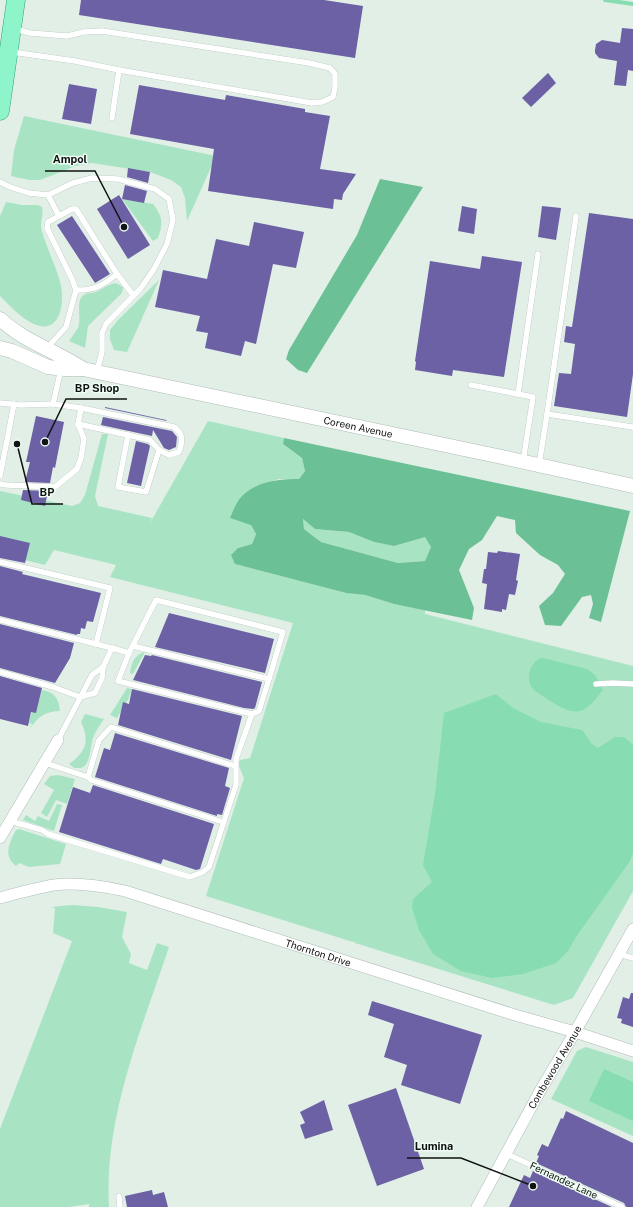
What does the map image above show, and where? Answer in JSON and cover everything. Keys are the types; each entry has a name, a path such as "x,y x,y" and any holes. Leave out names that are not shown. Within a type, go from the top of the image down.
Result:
{"main road":[{"path":"0,111 16,0"}],"street":[{"name":"Coreen Avenue","path":"0,319 19,334 83,369"},
{"name":"Coreen Avenue","path":"0,348 12,351 48,367 61,369 83,369 633,486"},
{"path":"0,838 58,740"},
{"name":"Thornton Drive","path":"0,898 40,888 67,884 96,886 125,891 633,1051"},
{"name":"Combewood Avenue","path":"477,1207 540,1091 633,928"}],"lane":[{"path":"9,52 75,61 312,103 322,102 333,97 335,88 335,74 330,68 309,63 102,31 84,32 67,36 30,33 12,28"},
{"path":"112,118 119,70"},
{"path":"0,182 29,193 48,195 73,183 92,178 118,179 155,189 169,199 173,220 167,244 154,269 141,288 106,324 102,333 102,352 97,372"},
{"path":"48,195 59,216"},
{"path":"46,349 66,327 76,290 47,228 48,222 72,209 76,209 116,274 133,295"},
{"path":"539,466 576,216"},
{"path":"518,394 538,254"},
{"path":"76,290 96,288 116,274"},
{"path":"53,404 61,369"},
{"path":"471,385 533,397 523,462"},
{"path":"0,402 14,404 53,404 81,408 174,427 181,432 183,442 179,452 169,455 160,450 150,440 78,424"},
{"path":"0,476 14,404"},
{"path":"0,484 12,486 56,487 77,469 81,458 84,439 78,424 81,408"},
{"path":"547,414 633,427"},
{"path":"128,435 118,487 146,492 160,450"},
{"path":"0,562 110,588 96,644"},
{"path":"156,600 283,632 259,712 252,714 118,681 129,653 156,600"},
{"path":"0,620 129,653"},
{"path":"133,646 269,679"},
{"path":"0,672 42,683 80,697 95,692 102,678 103,667 112,648"},
{"path":"58,740 92,675 103,667"},
{"path":"596,684 633,684"},
{"path":"10,821 190,877 203,872 209,867 236,786 236,759 252,714"},
{"path":"88,777 99,740 111,727 235,766"},
{"path":"44,763 88,777 91,780 223,822"},
{"path":"619,954 633,958"},
{"name":"Fernandez Lane","path":"506,1154 622,1207"},
{"path":"119,1196 120,1207"}],"shaded area":[{"path":"24,116 216,156 187,221 185,198 181,187 171,180 150,172 92,163 76,166 40,180 29,180 11,176 14,150"},
{"path":"380,179 423,187 307,373 298,370 286,359 289,350 357,235"},
{"path":"122,199 153,204 159,213 161,220 161,228 158,238 153,241"},
{"path":"6,202 22,205 38,205 42,207 41,228 55,265 62,294 62,303 58,318 47,326 40,326 26,320 0,296 0,216"},
{"path":"159,280 127,352 114,350 110,339 110,330 118,320"},
{"path":"116,283 123,287 122,293 88,326 85,348 69,341 78,328 79,305 81,297 85,294 96,292 108,285"},
{"path":"208,421 284,438 283,444 302,458 305,471 299,479 279,479 256,486 251,525 256,534 252,544 238,548 235,564 346,593 365,595 394,604 425,610 425,614 633,666 633,891 573,998 554,1005 355,943 354,941 353,942 206,896 244,778 238,764 240,760 250,758 293,623 110,577 116,565 54,550 45,565 0,554 0,491 72,506 80,503 85,495 102,434 108,434 95,496 98,506 152,518 150,523"},
{"path":"284,438 630,511 601,622 589,618 593,604 591,595 582,597 561,626 545,625 539,606 553,593 565,574 558,565 540,555 516,533 515,520 497,516 482,540 469,549 459,570 474,608 472,620 394,604 365,595 346,593 235,564 231,555 238,548 252,544 256,534 251,525 230,518 240,498 254,487 261,484 276,480 299,479 305,471 302,458 283,444","holes":["303,519 315,529 349,532 374,542 394,546 425,537 431,547 425,561 398,563 321,542 304,529"]},
{"path":"303,519 315,529 349,532 374,542 394,546 425,536 431,547 425,561 398,563 321,542 304,529"},
{"path":"145,652 133,674 130,673 131,666 136,657"},
{"path":"541,658 587,669 595,675 603,690 587,708 583,710 572,711 562,708 539,694 531,685 529,680 530,671 534,663"},
{"path":"127,688 132,689 128,700 117,718 110,715"},
{"path":"42,690 50,692 55,696 60,711 50,712 42,716 30,729 32,724 29,723 32,710 36,711"},
{"path":"496,694 513,708 541,722 582,730 592,744 598,748 615,737 624,737 633,745 633,853 630,861 576,937 568,951 556,963 523,974 492,978 461,971 433,954 419,930 412,908 413,899 432,882 423,865 435,794 444,713"},
{"path":"85,714 104,719 94,736 87,762 82,768 76,768 69,764 75,760 85,746 86,740 81,722"},
{"path":"58,775 75,779 67,804 56,800 47,817 41,813 54,790 44,784 50,776"},
{"path":"57,804 62,805 54,831 23,820 26,815 35,821 38,816 49,821"},
{"path":"19,829 66,844 60,864 29,867 19,863 16,866 8,854 8,849 13,835 16,830"},
{"path":"72,905 98,907 127,912 122,937 131,954 129,963 147,970 157,943 169,947 136,1042 118,1107 112,1140 109,1173 109,1207 89,1207 89,1204 69,1207 0,1207 0,1129 72,941 53,933 55,908 51,907"},
{"path":"586,1047 633,1062 633,1136 551,1099 577,1051"},
{"path":"604,1069 633,1082 633,1121 589,1101"}],"building":[{"path":"81,0 324,0 363,6 355,58 79,15"},
{"path":"622,28 633,29 633,71 628,70 626,86 614,85 617,61 599,58 595,53 596,44 602,40 620,43"},
{"path":"548,73 556,83 531,107 522,98"},
{"path":"69,84 97,89 91,124 62,119"},
{"path":"139,85 225,100 226,95 305,109 305,112 330,116 320,169 356,174 343,194 342,200 334,199 333,209 208,191 214,149 130,134"},
{"path":"128,168 150,172 148,183 127,177"},
{"path":"125,185 147,191 144,203 122,199"},
{"path":"119,195 150,245 128,259 97,209"},
{"path":"462,206 477,209 474,234 458,231"},
{"path":"542,206 561,208 556,240 538,237"},
{"path":"589,213 633,219 633,374 627,417 554,406 559,373 571,374 575,344 564,342 566,326 572,327"},
{"path":"72,216 110,274 95,283 57,225"},
{"path":"254,222 304,232 296,268 273,264 256,344 245,341 241,356 205,348 208,333 196,331 200,316 155,307 163,270 207,279 216,239 249,246"},
{"path":"482,256 522,262 504,377 453,370 452,376 415,370 415,361 430,261 480,269"},
{"path":"105,408 166,420 167,421"},
{"path":"36,416 64,422 55,468 53,467 50,483 25,482 30,462 26,462"},
{"path":"103,417 172,431 177,437 176,447 169,450 164,448 153,430 152,436 101,425"},
{"path":"136,441 148,444 150,446 141,486 127,483"},
{"path":"23,490 48,491 45,506 21,500"},
{"path":"0,536 30,543 25,563 0,558"},
{"path":"498,551 520,554 516,580 518,581 515,595 509,594 506,610 502,609 502,612 484,609 487,584 482,583 484,569 486,569 488,552 497,553"},
{"path":"0,566 23,572 22,574 101,593 93,622 87,621 85,629 81,628 80,634 77,635 0,616"},
{"path":"169,613 274,639 265,673 155,647"},
{"path":"0,624 74,643 70,658 55,683 0,668"},
{"path":"145,655 152,655 262,682 255,708 244,708 133,680"},
{"path":"0,676 42,688 36,713 31,712 28,726 0,719"},
{"path":"132,689 242,716 231,760 118,725 123,702 129,704"},
{"path":"115,733 229,768 225,786 230,788 222,815 217,814 217,816 95,777 104,748 110,750"},
{"path":"93,785 214,824 200,869 196,870 163,859 161,864 59,832 73,787 90,793"},
{"path":"631,993 633,993 633,1027 621,1023 622,1019 617,1018 623,997 629,999"},
{"path":"372,1001 482,1035 460,1104 401,1085 407,1065 384,1057 394,1024 368,1015"},
{"path":"396,1088 424,1169 377,1186 348,1105"},
{"path":"324,1100 333,1130 305,1139 300,1125 305,1123 300,1112"},
{"path":"566,1111 633,1143 633,1207 626,1207 624,1203 536,1163 539,1156 537,1155 542,1144 548,1147 561,1118 563,1119"},
{"path":"533,1171 612,1207 509,1207 524,1175 530,1178"},
{"path":"152,1190 153,1195 164,1192 168,1207 127,1207 125,1196"}],"waterway":[{"path":"605,0 633,4"}],"place":[{"name":"Ampol","path":"124,227"},
{"name":"BP Shop","path":"45,442"},
{"name":"BP","path":"17,444"},
{"name":"Lumina","path":"533,1186"}]}
